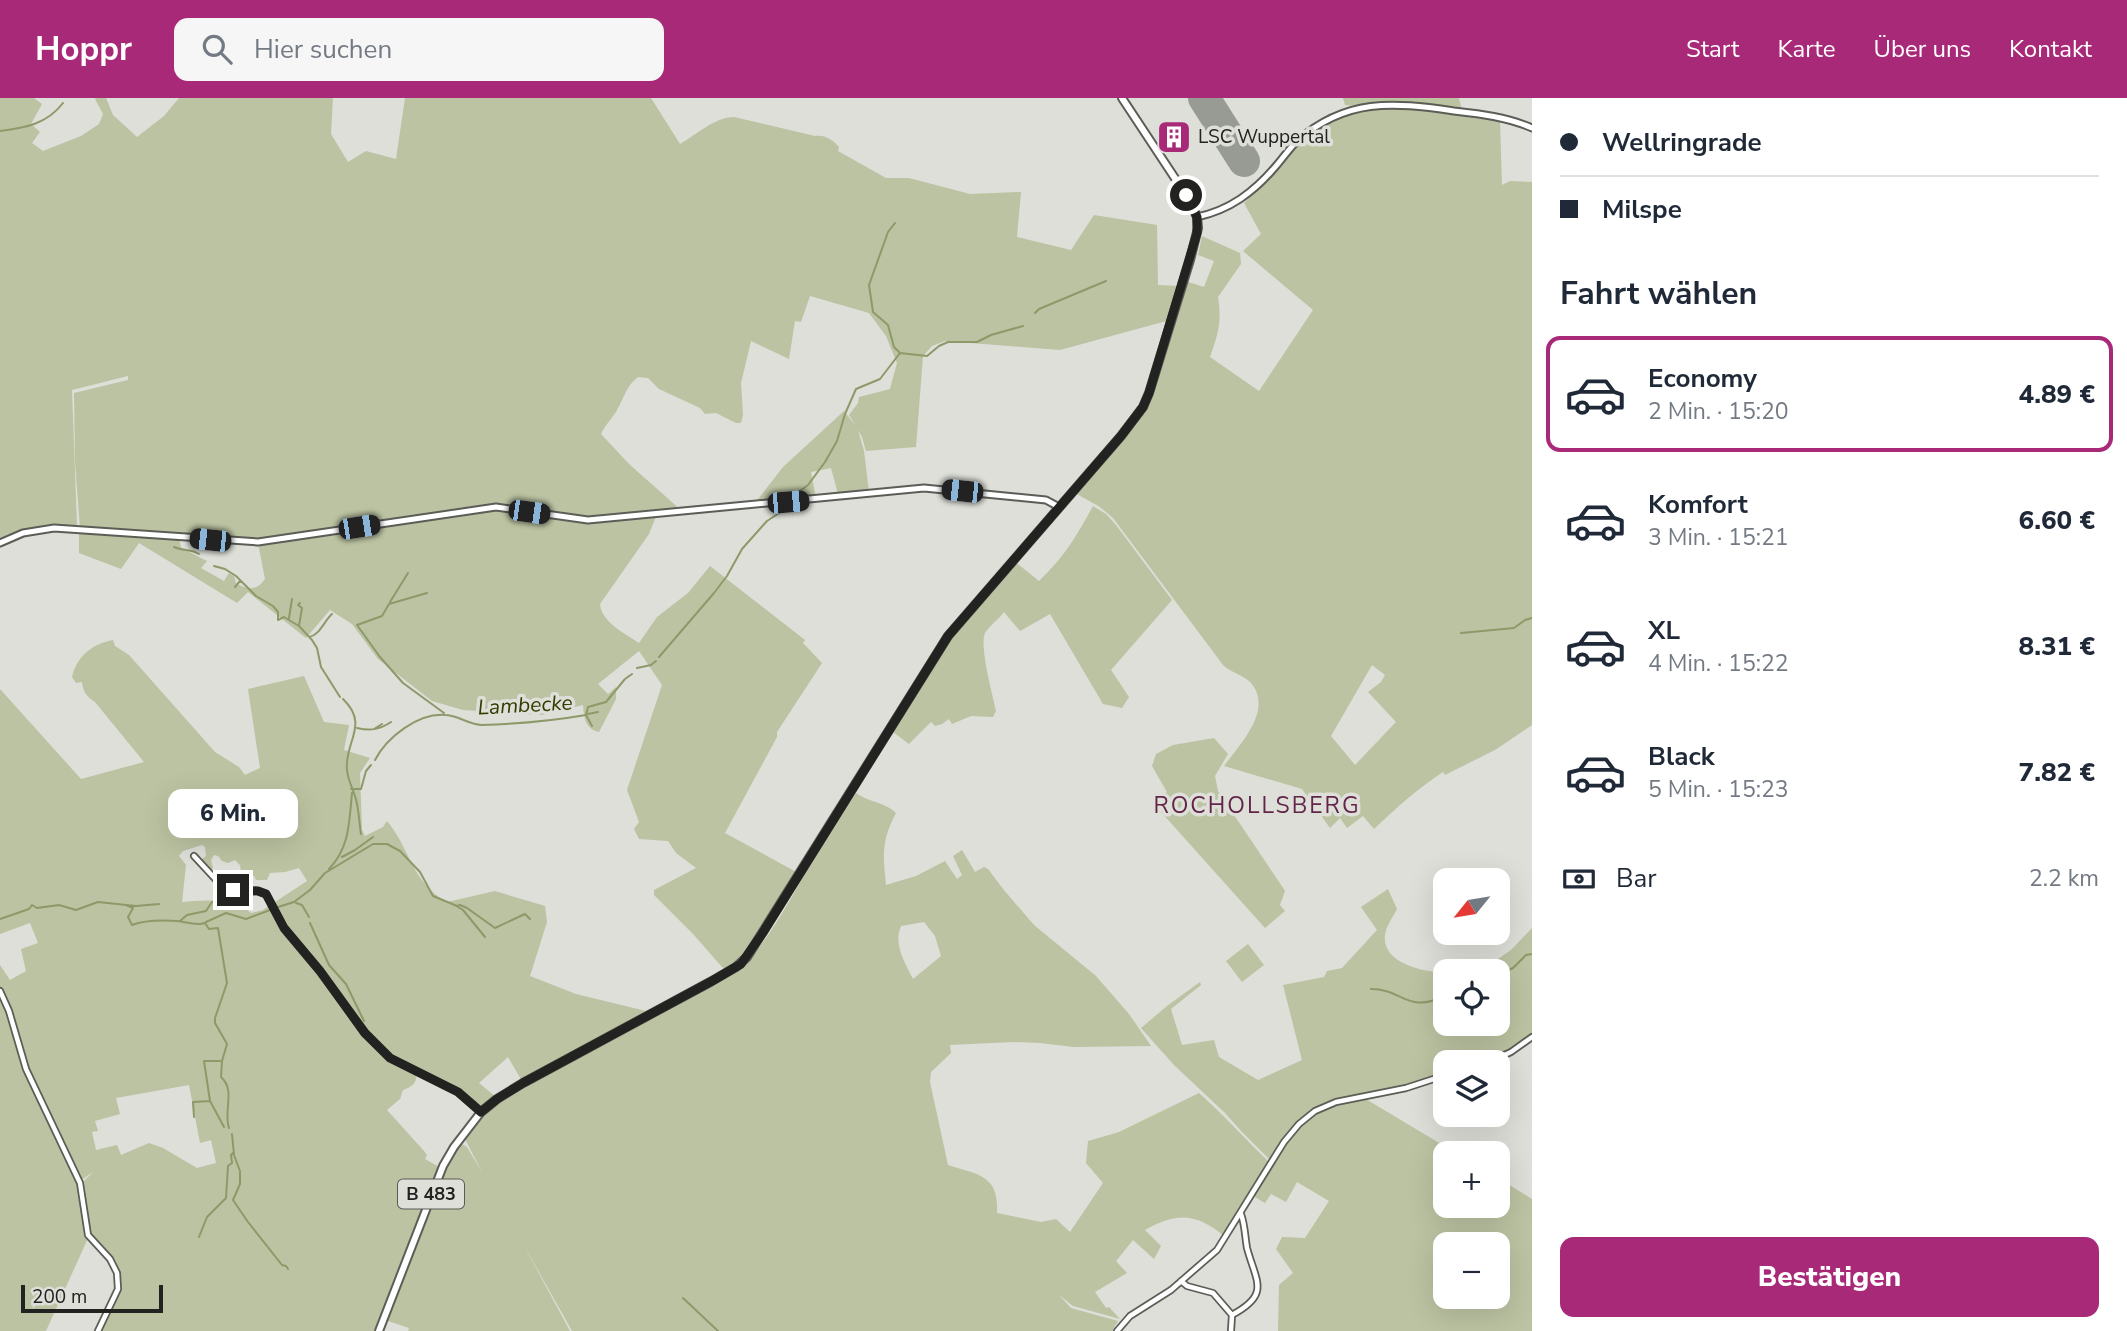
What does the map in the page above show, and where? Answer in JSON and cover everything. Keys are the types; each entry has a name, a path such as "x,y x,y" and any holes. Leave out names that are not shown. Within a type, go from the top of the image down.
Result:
{"main road":[{"path":"1122,98 1190,201 1197,217"},
{"name":"B 483","path":"379,1331 443,1166 481,1112 523,1083 712,981 741,964 747,957 948,636 1143,407 1156,375 1183,284 1197,233 1197,217"}],"street":[{"path":"1197,217 1226,208 1250,194 1309,131 1328,118 1351,108 1398,103 1501,118 1532,128"},
{"path":"0,543 23,533 54,528 258,542 496,507 588,520 919,488 1015,496 1050,501 1059,507"},
{"path":"194,856 215,880 225,886 241,891 263,892 284,928 330,984 357,1024 381,1050 394,1061 458,1092 481,1112"},
{"path":"0,991 9,1011 26,1069 80,1183 88,1235 110,1259 117,1273 118,1289 98,1331"},
{"path":"1510,1052 1532,1037"},
{"path":"1117,1331 1129,1316 1181,1281 1217,1250 1291,1132 1315,1111 1328,1104 1406,1088 1433,1079"},
{"path":"1232,1318 1250,1305 1258,1284 1241,1213"},
{"path":"1181,1281 1187,1286 1213,1293 1232,1318 1231,1331"}],"green space":[{"path":"0,98 34,98 42,104 31,124 40,132 32,143 43,151 81,136 99,124 103,114 96,98 106,98 113,115 137,137 164,116 179,98 333,98 331,134 348,162 366,151 396,159 405,98 651,98 680,144 713,123 734,117 825,137 839,147 838,151 886,178 909,178 970,194 1021,192 1017,237 1071,250 1094,215 1157,225 1158,285 1180,286 1170,320 1060,350 945,341 932,346 923,356 916,447 866,451 858,430 864,451 869,492 838,494 831,468 811,472 816,498 755,503 783,467 844,411 856,426 849,415 859,397 890,389 897,363 886,336 869,313 810,296 801,322 795,321 789,359 751,341 741,383 741,423 716,413 705,414 700,408 659,389 648,378 638,377 628,388 601,434 629,464 682,511 657,514 649,534 600,604 605,616 615,627 639,643 657,617 688,593 710,566 805,640 803,643 822,663 777,732 777,737 725,833 798,873 745,955 727,970 654,895 654,890 696,868 676,853 668,841 639,839 634,829 639,822 627,790 662,685 639,651 598,684 608,694 616,687 616,699 599,732 588,725 583,705 542,715 463,710 432,701 378,659 352,624 330,610 306,638 248,592 237,603 139,543 121,569 79,553 79,530 179,537 181,548 207,561 201,568 224,581 229,573 234,576 236,583 252,588 259,586 265,579 258,543 241,538 80,528 74,393 128,380 128,376 72,390 77,527 53,527 0,542"},
{"path":"1343,98 1459,98 1462,110 1393,101 1345,105"},
{"path":"1368,107 1418,108 1500,121 1502,185 1510,181 1532,182 1532,725 1495,750 1445,775 1443,772 1407,799 1374,829 1363,816 1347,828 1340,818 1330,828 1302,789 1224,766 1245,738 1257,716 1257,693 1248,680 1223,665 1113,518 1075,493 1143,408 1185,281 1204,287 1214,261 1198,255 1202,236 1240,253 1241,264 1218,297 1220,314 1210,357 1259,391 1313,310 1243,251 1261,234 1244,203 1309,134 1339,116","holes":["1372,665 1385,675 1381,682 1368,692 1396,722 1355,765 1331,736"]},
{"path":"1093,506 1106,514 1116,525 1172,600 1111,670 1129,697 1122,708 1103,704 1050,614 1020,631 1004,612 987,630 984,639 985,659 996,711 993,717 971,716 952,724 949,719 935,726 931,722 909,744 893,732 931,664 962,621 1014,561 1039,581 1069,546"},
{"path":"113,640 115,646 129,655 215,752 239,767 245,775 260,768 248,689 304,676 324,722 349,725 344,750 370,758 360,773 362,830 365,836 383,827 387,821 418,875 435,894 447,902 495,891 545,906 547,922 530,976 576,994 650,1012 522,1081 508,1057 479,1083 496,1097 481,1111 459,1092 417,1072 414,1084 403,1090 400,1099 387,1110 424,1151 427,1155 425,1159 439,1167 374,1331 99,1331 112,1306 118,1280 112,1262 89,1236 46,1331 0,1331 0,993 7,1005 25,1068 78,1183 88,1233 81,1184 93,1172 80,1181 27,1069 12,1013 0,988 0,965 10,980 26,971 21,949 38,943 30,923 0,934 0,689 81,779 144,762 86,694 82,682 76,683 72,677 86,652","holes":["202,845 205,847 206,856 202,859 203,865 208,872 213,868 211,860 214,855 228,863 235,860 240,865 241,872 254,876 256,880 267,880 270,873 299,868 307,881 272,904 278,918 303,950 284,929 270,905 251,913 228,902 182,902 186,865 179,856 183,851","189,1085 200,1143 211,1140 216,1163 197,1168 149,1143 121,1155 117,1145 96,1150 92,1132 98,1131 95,1121 120,1114 116,1098"]},
{"path":"1214,738 1228,754 1215,776 1218,791 1285,891 1280,905 1285,911 1265,928 1153,803 1167,792 1152,766 1156,754 1173,745"},
{"path":"856,793 887,806 896,813 884,848 886,885 916,876 945,861 957,879 962,875 953,856 962,850 975,872 984,867 988,869 1034,925 1096,976 1129,1014 1151,1046 1074,1047 1013,1042 950,1045 951,1053 931,1072 930,1082 948,1165 985,1178 995,1191 997,1213 1041,1222 1056,1219 1070,1232 1103,1183 1086,1163 1088,1141 1119,1132 1199,1093 1270,1163 1224,1236 1204,1223 1186,1218 1167,1220 1145,1230 1161,1246 1154,1259 1133,1240 1116,1261 1127,1273 1095,1292 1106,1308 1109,1307 1120,1319 1073,1306 1059,1295 1071,1308 1118,1321 1112,1331 572,1331 522,1242 570,1331 408,1331 409,1328 385,1320 450,1157 460,1143 467,1147 482,1172 464,1137 470,1130 519,1089 741,968 774,927 819,849","holes":["924,922 935,936 941,956 913,979 899,946 901,926"]},
{"path":"1388,889 1397,909 1385,935 1390,953 1406,964 1433,971 1433,1036 1510,1036 1510,959 1498,959 1511,950 1532,928 1532,1035 1510,1050 1433,1050 1433,1077 1319,1106 1298,1123 1270,1160 1174,1065 1141,1028 1200,982 1201,985 1171,1009 1182,1045 1214,1040 1219,1057 1258,1080 1302,1060 1283,985 1324,977 1327,971 1342,968 1377,930 1361,907"},
{"path":"1248,944 1264,965 1242,982 1226,961"},
{"path":"1364,1098 1436,1141 1433,1141 1433,1218 1510,1218 1510,1185 1532,1199 1532,1331 1278,1331 1279,1285 1293,1273 1276,1249 1282,1237 1305,1238 1329,1201 1297,1182 1286,1202 1271,1194 1265,1203 1253,1196 1268,1168 1297,1128 1321,1108 1343,1100"}],"waterway":[{"path":"0,131 35,124 50,116 63,103"},
{"name":"Lambecke","path":"789,499 808,485 825,462 837,441 856,389 880,379 900,353 894,347 888,325 873,312 869,285 888,232 895,223"},
{"path":"1035,313 1106,281"},
{"path":"900,353 927,356 948,342 977,342 1023,326"},
{"name":"Lambecke","path":"659,657 714,593 742,549 767,521 787,508"},
{"path":"174,547 199,554"},
{"path":"214,566 236,576 256,596 273,606 278,612 278,620 284,617 299,626 317,648 321,667 340,697"},
{"path":"390,602 408,573"},
{"path":"235,587 240,581"},
{"path":"427,593 389,604 382,616 357,625 403,683 444,713"},
{"path":"289,618 292,599"},
{"path":"299,626 302,608 298,605 300,603"},
{"path":"309,637 319,631 332,614"},
{"path":"1461,633 1514,628 1532,618"},
{"name":"Lambecke","path":"637,668 656,661"},
{"name":"Lambecke","path":"375,760 387,743 404,728 435,715 450,715 482,725 586,715 588,707 606,702 632,674"},
{"path":"343,699 355,717 347,770 356,801 361,834"},
{"path":"588,714 598,712"},
{"path":"586,715 592,726"},
{"path":"357,728 374,729 391,722"},
{"path":"374,729 382,724"},
{"name":"Lambecke","path":"351,789 361,789 366,771 371,765"},
{"path":"329,869 345,843 352,793"},
{"path":"342,857 373,837"},
{"path":"275,908 294,902 310,890 325,873 373,844 387,844 400,851 420,872 433,896 467,908 495,928 525,914 530,919"},
{"path":"180,921 187,915 206,911 212,902 227,899"},
{"path":"233,901 243,904"},
{"name":"Lambecke","path":"0,919 29,909 32,905 37,908 59,905 76,910 98,902 136,906 159,904"},
{"path":"296,903 302,905 309,917"},
{"path":"126,905 133,908 128,917 132,925 148,921 172,921 205,923 209,929 218,928 227,983 215,1023 227,1044 221,1077 228,1088 229,1128"},
{"path":"458,907 485,937"},
{"path":"206,922 226,913 246,919 270,910"},
{"path":"310,923 329,965 346,984 364,1021"},
{"path":"1510,969 1526,955 1532,954"},
{"path":"1371,989 1382,990 1414,1002 1433,1000"},
{"path":"220,1061 204,1061 210,1101 224,1127"},
{"path":"194,1117 193,1102 210,1101"},
{"path":"232,1134 234,1155 240,1171 240,1184 233,1200 282,1265 288,1269"},
{"path":"199,1237 207,1217 226,1198 228,1166 232,1163 231,1155 234,1152"},
{"path":"683,1298 718,1331"}],"runway":[{"path":"1204,98 1244,161"}],"place":[{"name":"LSC Wuppertal","path":"1174,137"}],"district":[{"name":"ROCHOLLSBERG","path":"1257,805"}],"route":[{"path":"233,890 266,894 284,928 320,971 365,1033 390,1058 458,1092 481,1112 523,1083 741,964 948,636 1143,407 1156,375 1197,233 1197,217 1186,195"}]}
